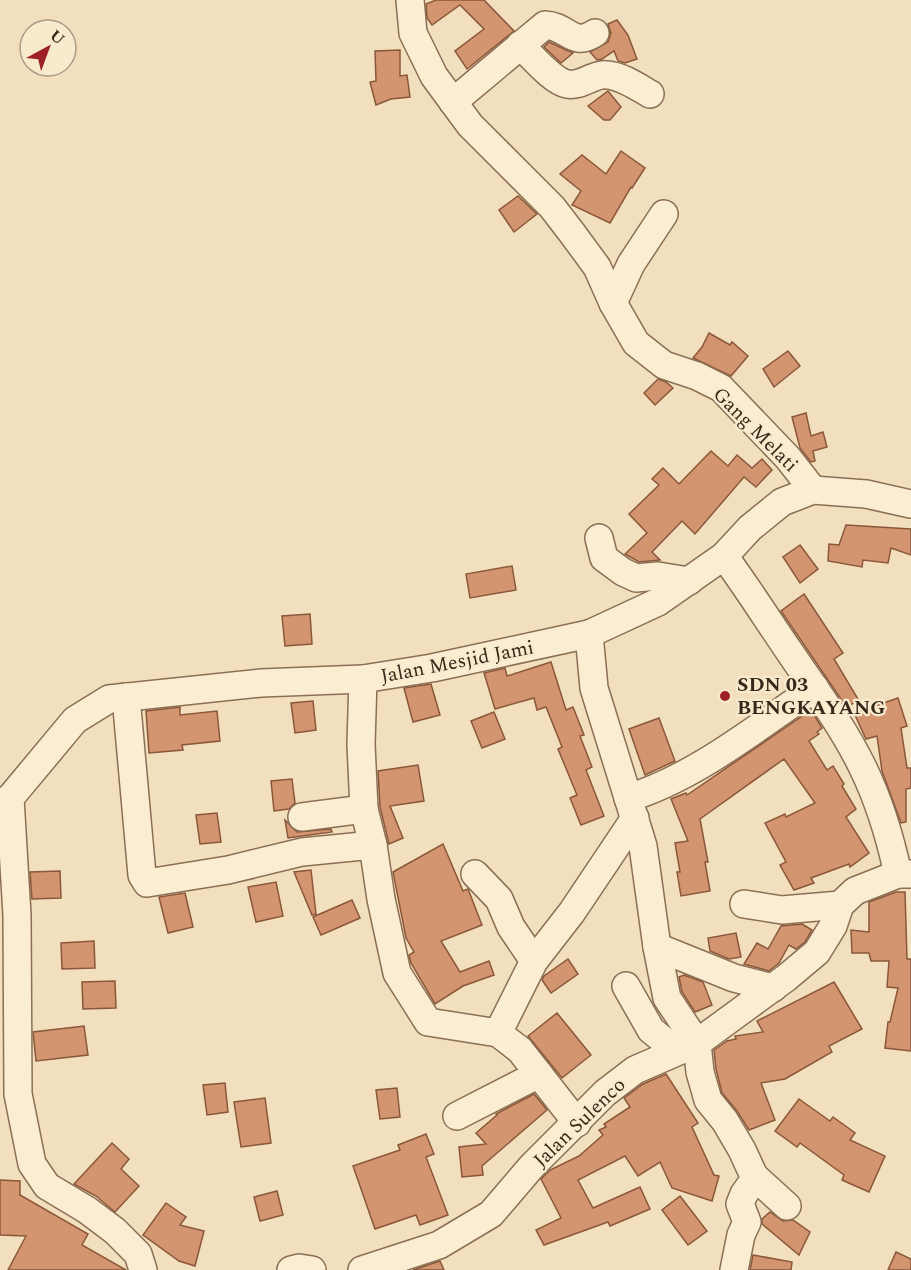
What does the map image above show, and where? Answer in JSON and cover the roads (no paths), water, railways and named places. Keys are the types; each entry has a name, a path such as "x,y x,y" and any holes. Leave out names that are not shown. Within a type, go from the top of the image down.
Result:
{"street":[{"name":"Gang Melati","path":"410,0 413,33 434,76 470,125 566,224 597,267 613,303 636,343 664,365 697,376 721,388 788,458 813,490"},
{"path":"453,102 545,25 556,26 573,38 587,38 595,33"},
{"path":"520,45 546,70 565,84 577,84 606,75 628,82 650,94"},
{"path":"613,303 631,264 664,214"},
{"name":"Jalan Mesjid Jami","path":"5,801 75,720 109,699 261,683 363,679 432,668 589,634 658,602 689,581 724,556 750,528 782,502 813,490 866,494 911,504"},
{"path":"599,538 604,558 636,578 658,576 689,581"},
{"path":"724,556 747,586 815,688 862,765 904,874 855,891 840,905 782,910 744,904"},
{"path":"589,634 594,688 643,846 657,947 667,998 700,1072 708,1100 742,1150 754,1176 787,1206"},
{"path":"363,679 361,744 364,809 397,973 428,1022 498,1033 520,1050 577,1123"},
{"path":"498,1033 534,961 572,912 631,808 652,791 705,762 815,688"},
{"path":"126,697 142,875 147,883 228,870 302,852 373,845"},
{"path":"5,801 17,915 18,1094 32,1164 47,1186 116,1231 138,1254 143,1270"},
{"path":"302,817 364,809"},
{"path":"476,874 499,899 511,927 534,961"},
{"name":"Jalan Sulenco","path":"362,1270 439,1245 491,1214 532,1166 605,1093 635,1070 689,1047 773,988 817,952 833,926 840,905"},
{"path":"657,947 734,978 773,988"},
{"path":"626,986 651,1030 662,1039 689,1047"},
{"path":"458,1116 539,1074"},
{"path":"734,1270 741,1235 747,1222 740,1204 754,1176"},
{"path":"291,1270 299,1268 312,1270"}],"place":[{"name":"SDN 03 BENGKAYANG","path":"725,696"}]}
